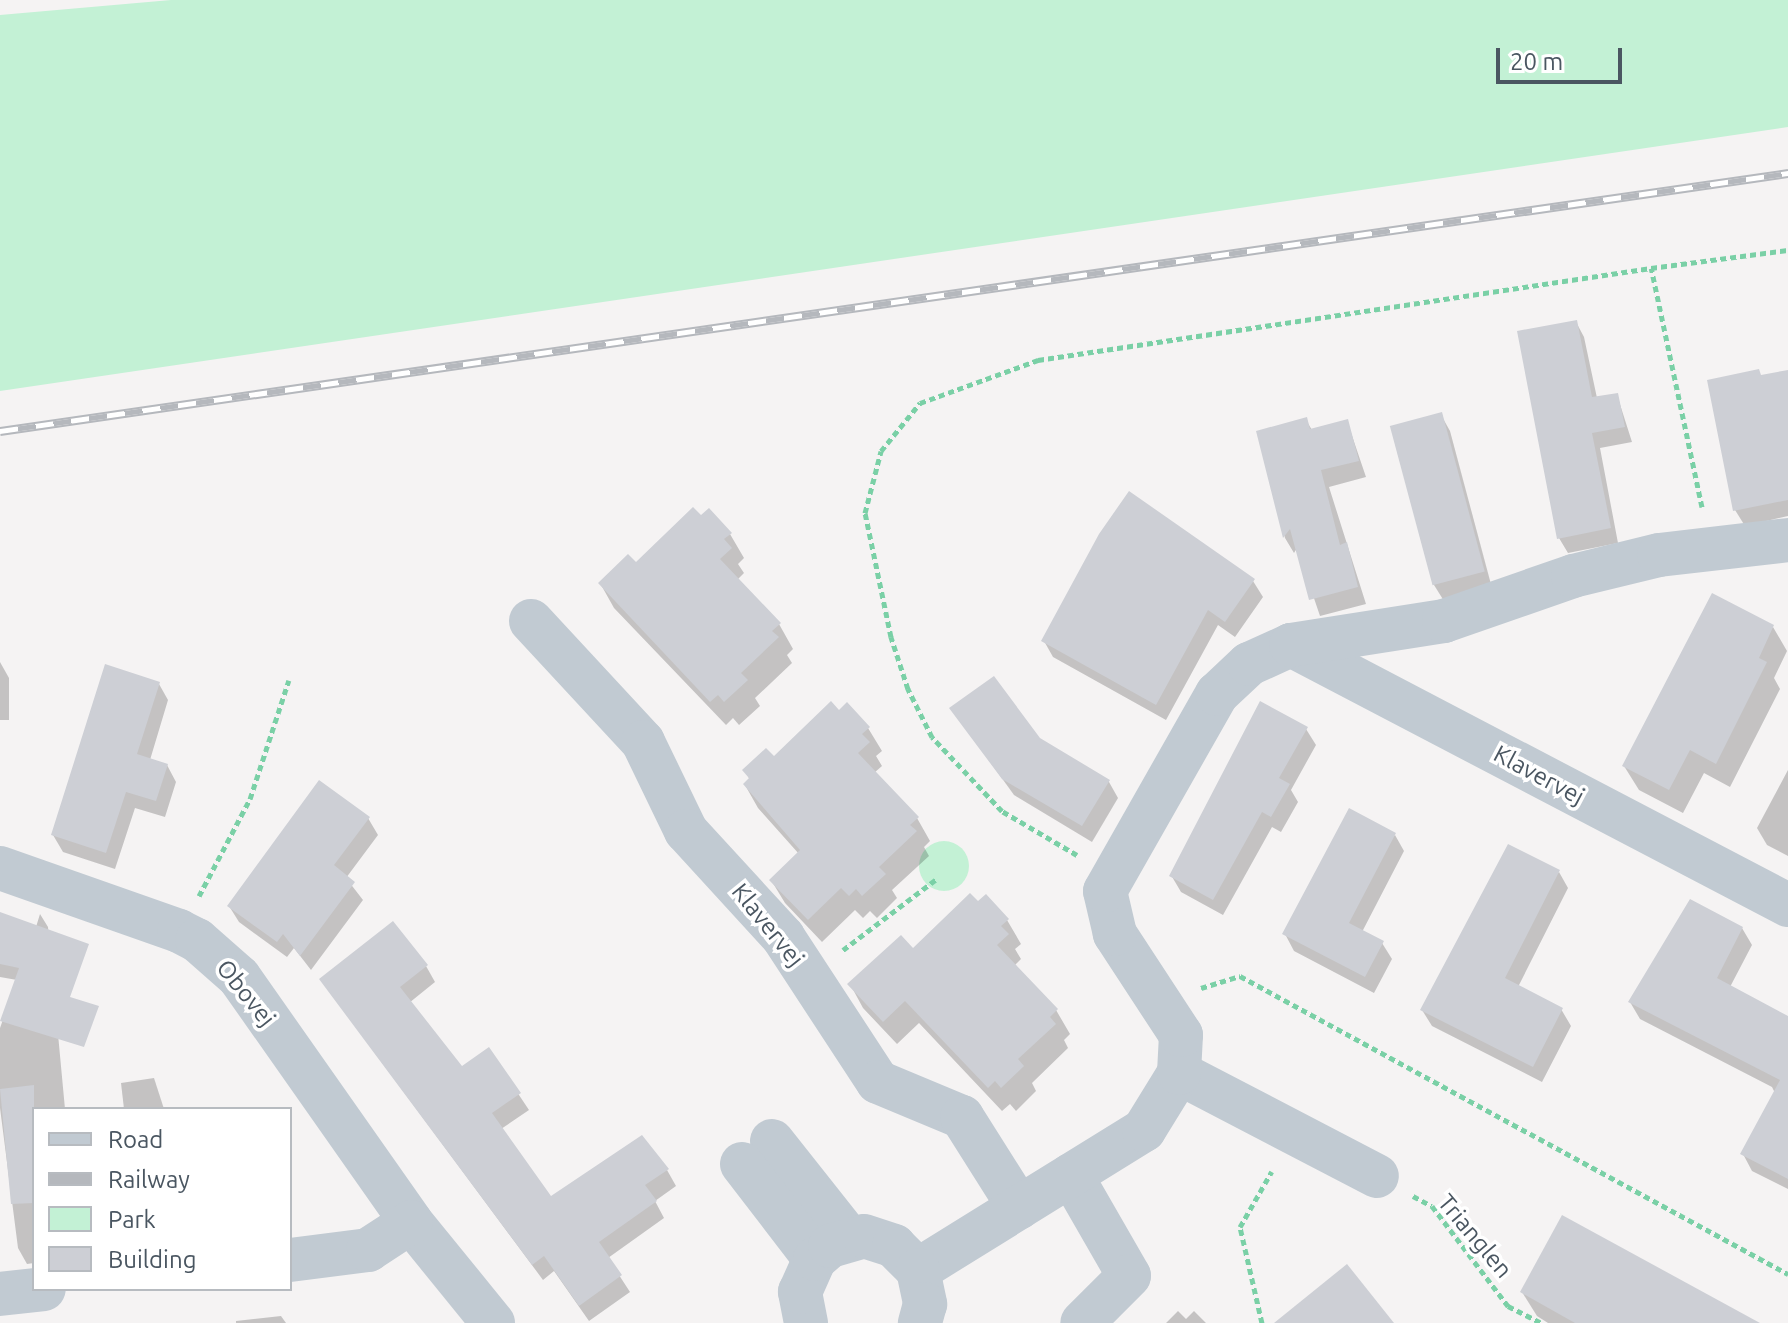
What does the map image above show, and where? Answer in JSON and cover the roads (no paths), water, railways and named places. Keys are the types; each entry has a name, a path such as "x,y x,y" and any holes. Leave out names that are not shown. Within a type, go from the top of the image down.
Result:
{"street":[{"path":"918,1270 1144,1130 1179,1073 1181,1035 1115,934 1105,891 1217,694 1249,664 1291,645 1444,621 1573,576 1711,549 1788,540"},
{"name":"Klavervej","path":"531,621 643,742 686,831 783,937 878,1082 962,1117 1019,1207"},
{"name":"Klavervej","path":"1291,645 1788,905"},
{"name":"Obovej","path":"0,868 179,931 197,940 239,977 411,1222 493,1323"},
{"path":"1179,1073 1377,1176"},
{"path":"757,1153 832,1248"},
{"path":"1071,1175 1129,1276 1082,1323"},
{"path":"292,1260 368,1250 411,1222"},
{"path":"806,1323 800,1292 832,1248 878,1239 894,1246 918,1270 925,1304 920,1323"},
{"path":"0,1294 32,1290"}],"railway":[{"path":"0,431 1788,173"}]}
